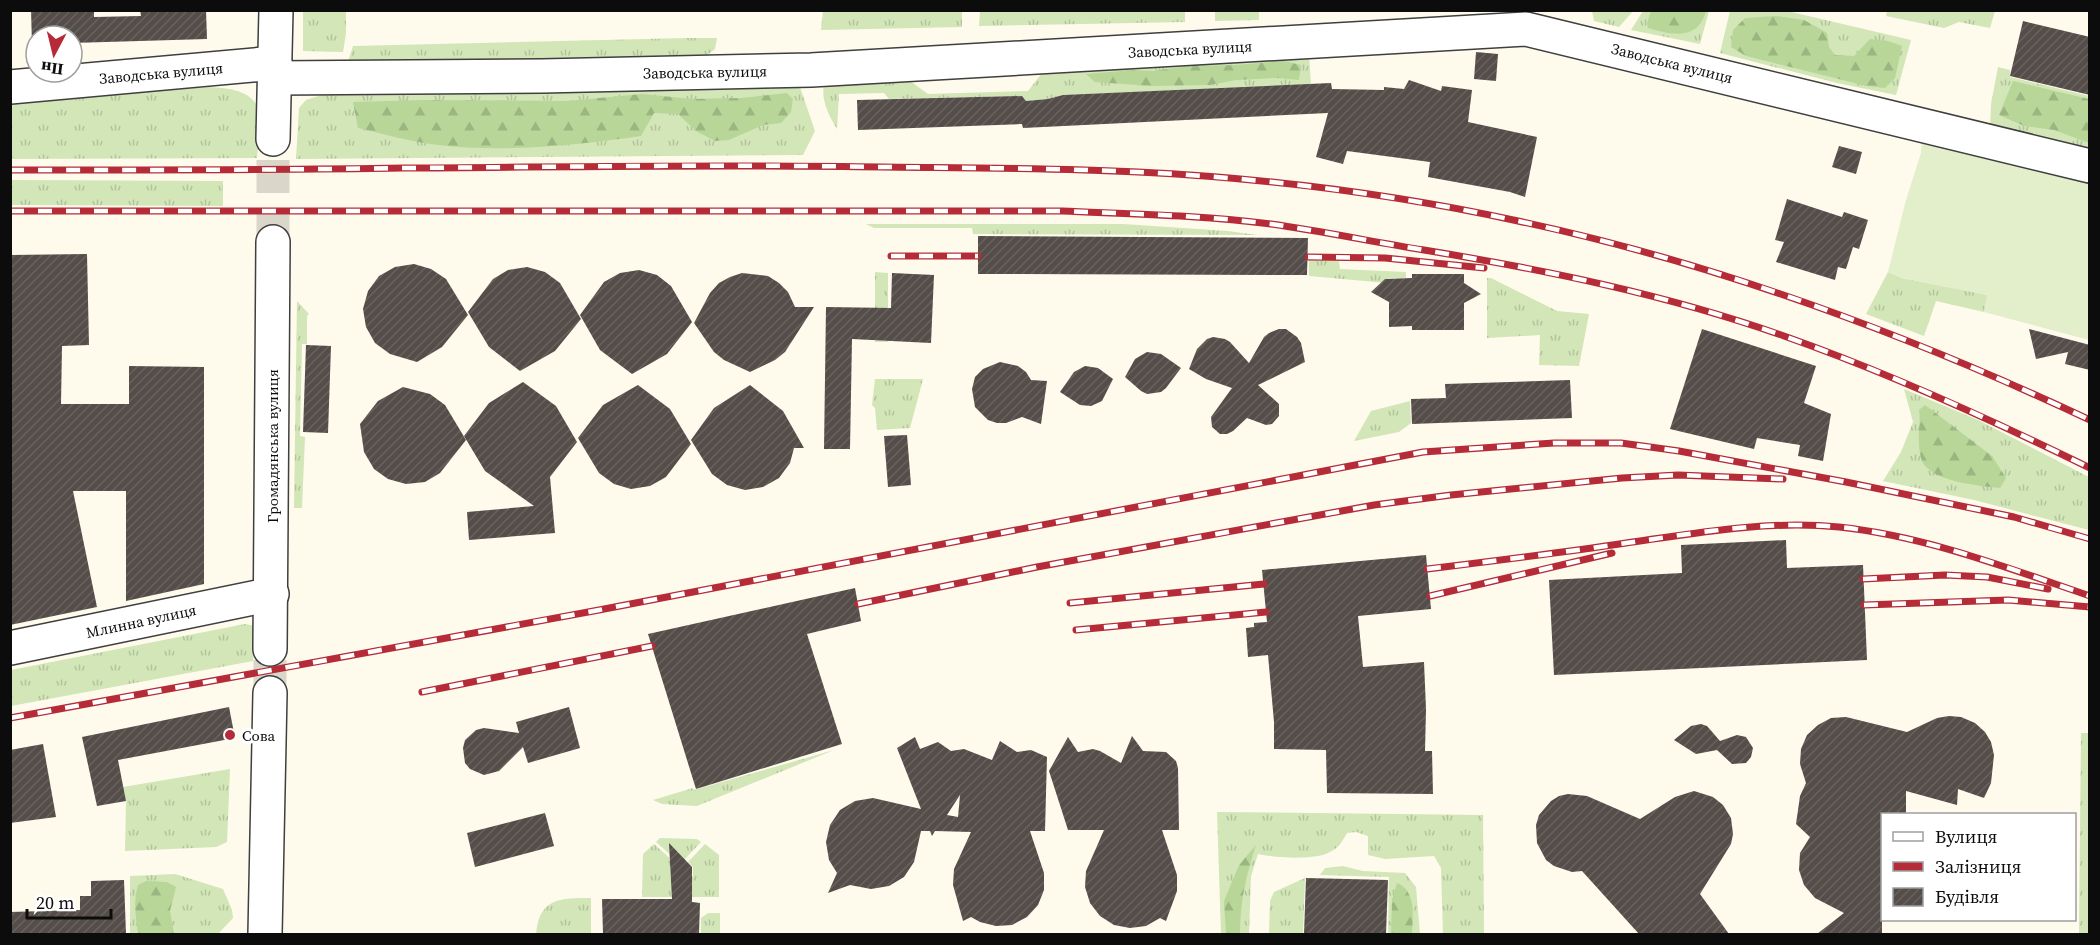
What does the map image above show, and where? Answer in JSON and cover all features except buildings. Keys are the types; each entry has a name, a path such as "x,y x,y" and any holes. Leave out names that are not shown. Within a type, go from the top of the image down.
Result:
{"street":[{"path":"273,139 276,10"},
{"name":"Заводська вулиця","path":"10,87 275,70 542,76 811,70 1510,28 1526,29 2090,166"},
{"name":"Громадянська вулиця","path":"270,649 273,242"},
{"name":"Млинна вулиця","path":"10,648 272,594"},
{"path":"265,934 270,693"}],"green space":[{"path":"1592,10 1633,11 1619,27 1594,21"},
{"path":"1651,10 1706,11 1697,27 1675,34 1648,28 1647,23"},
{"path":"1887,10 1995,11 1990,28 1959,22 1944,28 1886,16"},
{"path":"303,11 346,11 343,52 303,51"},
{"path":"823,11 962,11 962,27 821,30"},
{"path":"980,11 1185,11 1185,22 979,26"},
{"path":"1215,11 1259,11 1259,20 1215,21"},
{"path":"1643,11 1709,11 1700,44 1631,30"},
{"path":"1730,11 1787,11 1911,40 1896,95 1837,83 1720,53"},
{"path":"1776,16 1804,20 1827,33 1829,47 1835,55 1854,56 1870,39 1888,41 1902,46 1895,78 1885,88 1867,86 1746,56 1731,47 1733,30 1745,18"},
{"path":"717,38 715,49 706,56 347,65 353,46"},
{"path":"1309,56 1311,84 1299,85 1063,95 1026,101 1022,96 889,99 884,93 839,94 837,129 824,102 824,83 910,81 928,94 1028,91 1042,73"},
{"path":"1284,61 1301,65 1299,80 1277,78 1236,80 1209,85 1152,86 1095,82 1086,74 1133,70 1154,71 1188,66"},
{"path":"1998,67 2010,70 2010,77 2089,96 2089,153 1990,128 1991,104"},
{"path":"2013,81 2089,99 2089,143 2054,130 2024,126 1999,115"},
{"path":"210,87 239,91 256,103 260,119 257,158 11,159 11,102"},
{"path":"800,87 815,131 803,155 296,159 299,108 306,100 328,93 428,94"},
{"path":"787,93 793,99 791,112 781,123 763,125 729,140 715,141 696,131 678,114 654,113 641,136 566,145 514,148 439,145 358,128 353,102 567,101 642,94 692,99 742,98"},
{"path":"1922,139 2089,181 2089,340 1984,312 1987,295 1902,278 1888,272 1906,200 1921,153"},
{"path":"11,180 223,181 223,206 11,205"},
{"path":"866,224 1123,224 1257,235 973,234 972,228 874,228"},
{"path":"1309,260 1339,261 1340,269 1406,272 1406,278 1388,278 1387,283 1309,276"},
{"path":"875,272 888,273 888,342 875,342"},
{"path":"1888,272 1902,278 1988,295 1984,312 1936,301 1924,336 1866,314"},
{"path":"1487,278 1557,311 1589,314 1579,366 1539,365 1540,335 1487,338"},
{"path":"297,301 309,314 307,316 307,344 302,344 300,436 305,437 302,508 294,508"},
{"path":"875,379 923,379 910,428 877,430 875,408 872,405"},
{"path":"1904,389 1978,420 2089,477 2089,530 1974,500 1883,481 1901,452 1913,422"},
{"path":"1410,401 1411,423 1399,432 1354,441 1371,411"},
{"path":"1925,405 1992,456 2006,478 2000,488 1957,482 1935,474 1927,468 1921,459 1919,450 1919,410"},
{"path":"245,624 255,626 253,661 11,706 11,670"},
{"path":"2081,733 2090,733 2089,934 2079,934"},
{"path":"834,750 697,806 662,804 653,800 693,788 694,790"},
{"path":"230,769 227,842 216,847 125,851 126,801 123,787"},
{"path":"1217,812 1483,815 1484,934 1443,934 1441,868 1434,856 1385,859 1368,855 1368,836 1356,832 1347,833 1337,847 1331,851 1313,857 1274,857 1258,854 1251,876 1249,934 1221,934"},
{"path":"660,838 697,839 701,842 685,859 675,859 656,842"},
{"path":"654,844 674,862 671,875 679,897 642,897 643,854"},
{"path":"705,844 719,855 719,897 683,897 686,883 693,876 693,867 688,862"},
{"path":"1256,845 1244,889 1240,934 1226,934 1224,901 1239,865"},
{"path":"1343,866 1363,871 1405,873 1416,887 1420,934 1388,934 1389,877 1320,875 1325,868"},
{"path":"175,874 223,889 233,918 218,934 130,934 130,876"},
{"path":"1305,878 1303,934 1269,934 1270,901 1274,892"},
{"path":"146,881 167,882 176,887 170,911 174,934 138,934 135,909 136,891 138,885"},
{"path":"1397,883 1408,892 1410,898 1413,912 1412,934 1391,934 1392,900"},
{"path":"591,898 591,934 536,934 542,913 553,902"},
{"path":"708,913 720,913 720,934 701,934 701,918"}],"tunnel":[{"path":"273,139 273,242"},
{"path":"270,649 270,693"}],"railway":[{"path":"10,170 823,166 1106,171 1281,183 1377,195 1471,211 1592,238 1665,258 1738,280 1881,330 2021,388 2090,420"},
{"path":"10,211 1062,211 1193,217 1271,224 1515,266 1606,285 1740,321 1901,381 1977,414 2090,468"},
{"path":"891,256 978,256"},
{"path":"1308,257 1385,258 1484,268"},
{"path":"10,718 599,610 1423,452 1554,443 1621,443 1679,451 1846,482 2014,517 2090,539"},
{"path":"858,604 1037,567 1374,505 1622,478 1678,475 1783,479"},
{"path":"1427,569 1679,535 1759,526 1812,525 1871,531 1935,545 2090,596"},
{"path":"1430,596 1612,553"},
{"path":"1863,579 1945,575 1987,577 2048,589"},
{"path":"1070,603 1264,584"},
{"path":"1864,605 2008,600 2090,607"},
{"path":"1076,630 1266,612"},
{"path":"422,692 652,646"}],"place":[{"name":"Сова","path":"230,735"}]}
